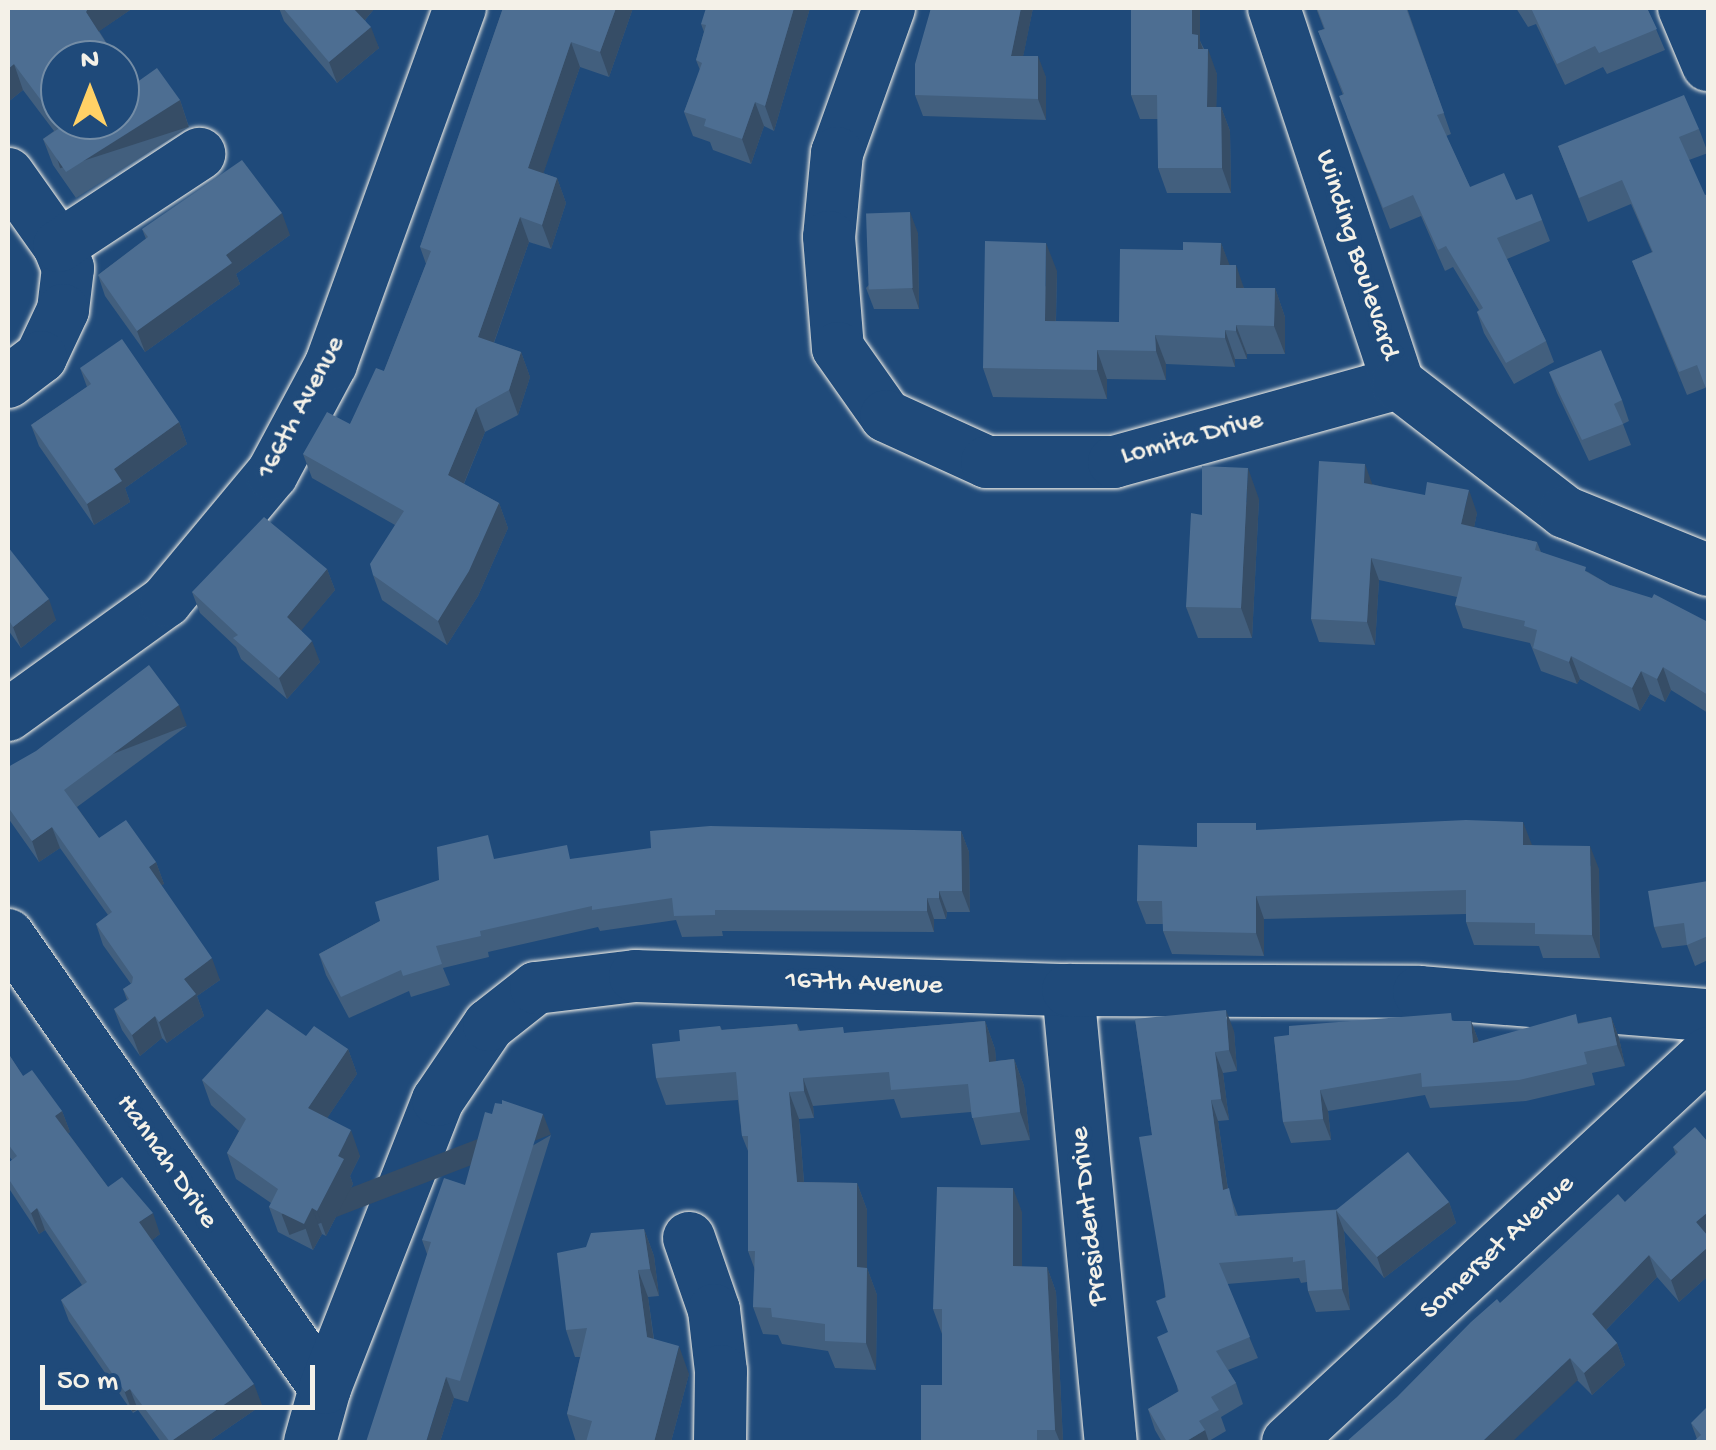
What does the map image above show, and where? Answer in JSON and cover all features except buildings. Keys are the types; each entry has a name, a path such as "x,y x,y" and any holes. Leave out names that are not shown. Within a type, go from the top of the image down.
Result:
{"street":[{"name":"166th Avenue","path":"8,715 166,600 272,474 331,364 460,8"},
{"name":"Lomita Drive","path":"889,8 837,153 829,237 838,348 886,416 987,462 1114,462 1398,383"},
{"name":"Winding Boulevard","path":"1274,8 1398,383 1565,512 1708,570"},
{"path":"1684,8 1708,66"},
{"path":"59,246 199,154"},
{"path":"8,174 59,246 68,268 63,310 41,357 8,382"},
{"name":"Hannah Drive","path":"8,936 325,1388"},
{"name":"167th Avenue","path":"310,1442 325,1388 438,1100 489,1025 536,988 635,976 1068,990 1420,992 1708,1016"},
{"name":"President Drive","path":"1068,990 1111,1442"},
{"name":"Somerset Avenue","path":"1288,1442 1708,1053"},
{"path":"689,1238 714,1310 721,1371 720,1442"}]}
